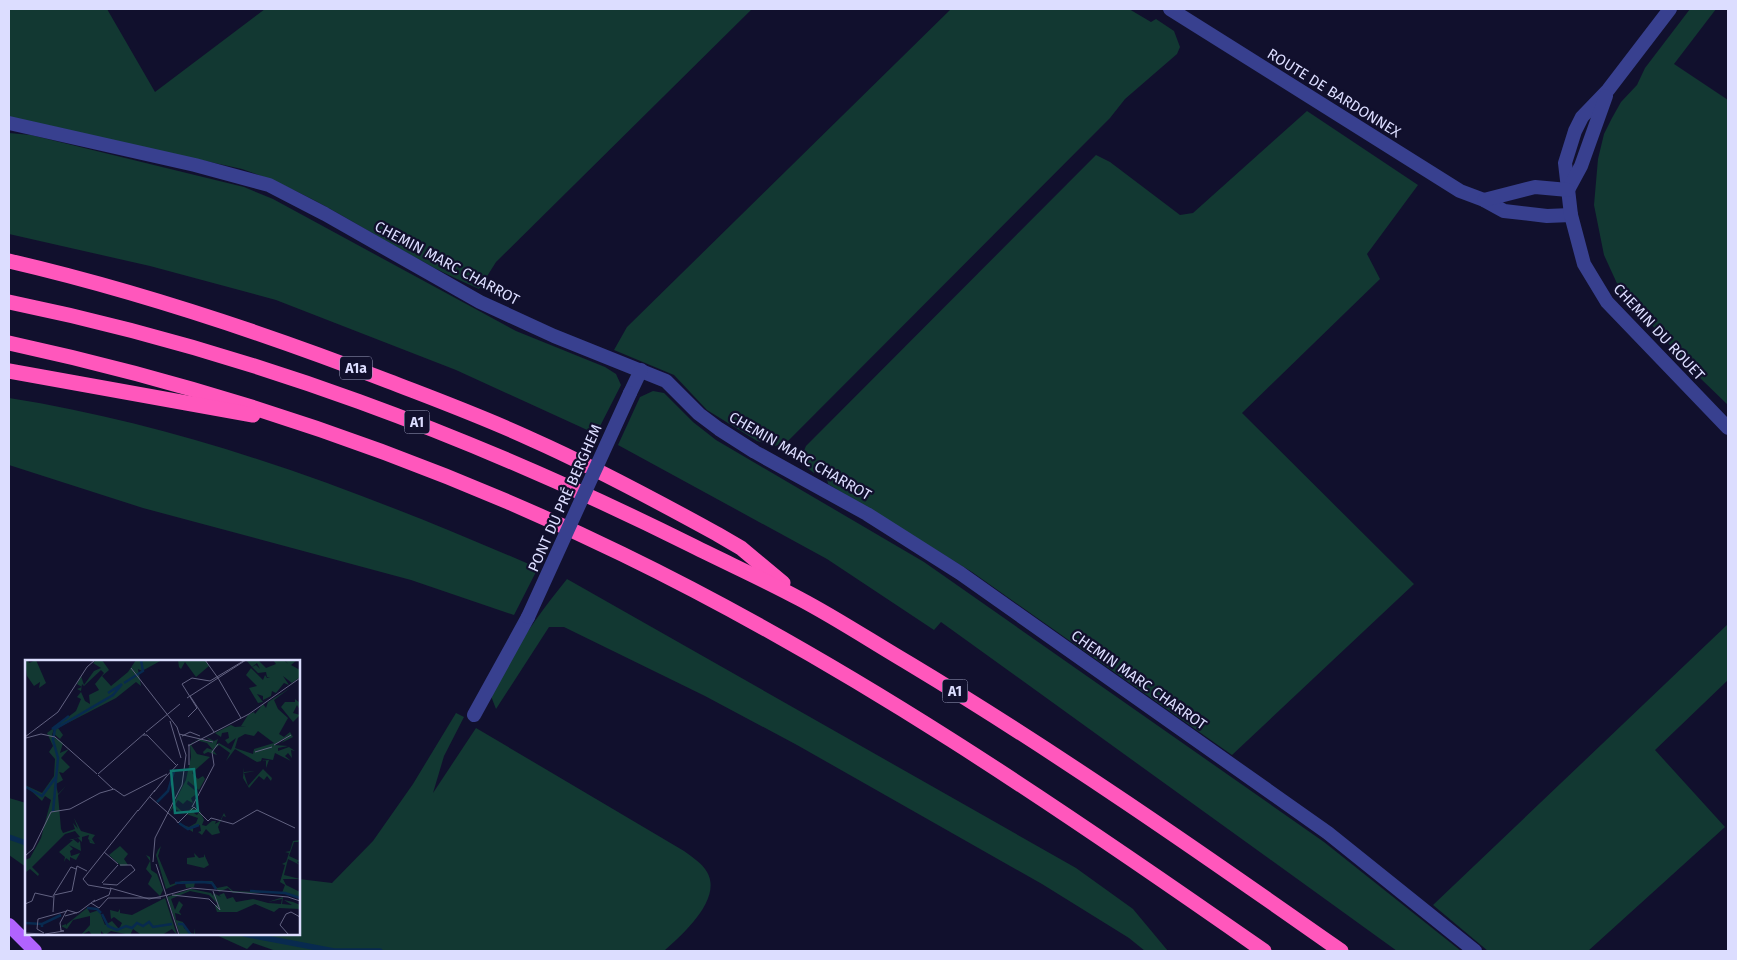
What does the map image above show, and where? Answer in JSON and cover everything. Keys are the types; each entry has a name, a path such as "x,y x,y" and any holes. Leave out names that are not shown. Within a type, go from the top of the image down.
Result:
{"highway":[{"name":"A1a","path":"9,261 120,289 248,330 317,353 478,416 552,449 717,534 741,548 803,600"},
{"name":"A1","path":"9,302 178,343 363,402 459,438 560,481 803,600 1047,749 1341,951"},
{"path":"9,343 162,380 316,427 447,476 554,522 622,554 773,633 854,680 1011,778 1264,951"},
{"path":"9,371 316,427"}],"main road":[{"path":"9,925 35,951"}],"street":[{"name":"ROUTE DE BARDONNEX","path":"1170,9 1460,191 1484,200 1504,211 1547,216 1571,215"},
{"path":"1484,200 1535,187 1568,190 1565,163 1571,141 1582,117 1608,90 1670,9"},
{"name":"CHEMIN MARC CHARROT","path":"9,124 195,166 269,185 325,214 480,302 554,336 666,381 699,414 754,452 867,514 960,573 1328,833 1475,951"},
{"name":"CHEMIN DU ROUET","path":"1568,190 1571,215 1584,264 1607,302 1728,428"},
{"name":"PONT DU PRÉ BERGHEM","path":"474,715 528,617 641,370"}],"green space":[{"path":"9,9 107,9 155,92 265,9 752,9 496,262 479,289 427,264 333,210 289,188 242,169 9,118"},
{"path":"951,9 1129,9 1151,22 1156,19 1174,31 1180,47 1177,54 1125,99 1110,118 787,442 775,446 757,441 707,410 674,375 614,350 627,327"},
{"path":"1690,9 1716,9 1674,64 1728,100 1728,405 1699,377 1620,290 1604,255 1594,205 1598,159 1604,134 1621,102 1637,85 1645,68"},
{"path":"1307,111 1418,185 1367,254 1380,279 1242,413 1414,584 1232,755 972,572 828,484 824,462 814,473 802,464 803,453 806,446 1096,155 1110,162 1180,215 1193,213"},
{"path":"9,133 31,135 244,187 273,199 516,331 605,367 616,374 621,385 596,434 456,370 276,300 150,266 9,234"},
{"path":"653,391 664,393 693,422 716,440 924,562 1324,842 1461,951 1397,951 941,622 934,630 827,559 618,445 640,397"},
{"path":"9,398 145,426 278,466 409,514 538,568 514,615 411,580 143,508 9,465"},
{"path":"567,579 1076,868 1133,909 1168,951 1145,951 1129,938 1042,884 797,745 705,696 564,627 549,627 496,709 491,696 507,665 535,621"},
{"path":"1728,624 1728,680 1655,750 1725,827 1588,951 1488,951 1433,905"},
{"path":"456,713 464,717 444,756 433,793 476,728 684,851 700,863 707,872 710,882 710,893 698,916 681,936 664,951 276,951 253,943 247,949 216,935 300,935 300,879 332,883 373,841 413,784"},
{"path":"9,798 25,803 25,866 9,855"}],"waterway":[{"path":"9,837 25,843"},
{"path":"249,935 334,951 380,951"}]}
